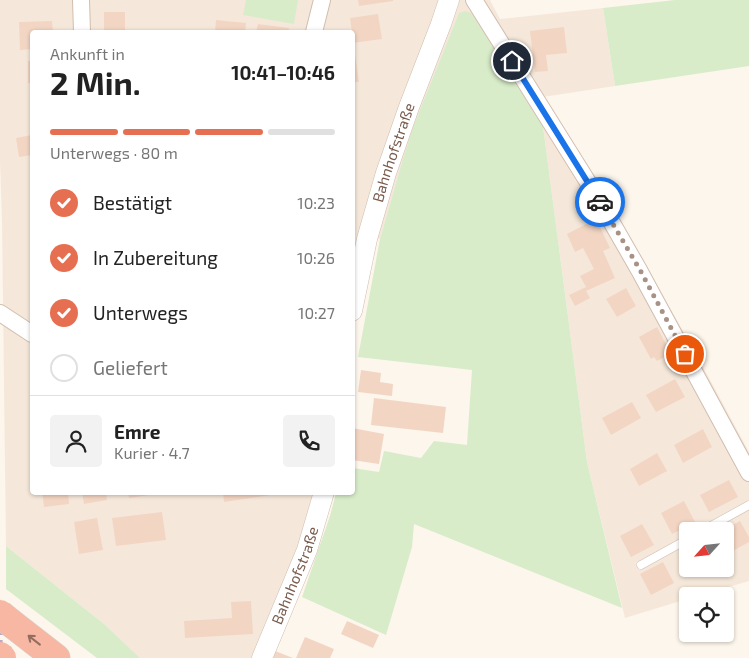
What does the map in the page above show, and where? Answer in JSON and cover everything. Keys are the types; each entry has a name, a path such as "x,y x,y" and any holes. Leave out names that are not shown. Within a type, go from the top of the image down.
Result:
{"highway":[{"path":"6,618 56,658"}],"street":[{"path":"81,0 82,30"},
{"path":"314,30 322,0"},
{"name":"Bahnhofstraße","path":"355,297 367,239 386,173 450,0"},
{"path":"474,0 596,195 640,270 749,473"},
{"path":"0,313 30,333"},
{"name":"Bahnhofstraße","path":"262,658 307,550 323,495"}],"lane":[{"path":"719,522 749,506"},
{"path":"641,565 679,544"}],"shaded area":[{"path":"0,0 490,0 500,19 603,8 615,86 543,97 606,197 694,350 749,452 749,581 729,587 679,587 679,601 625,618 587,462 543,126 459,14 413,127 380,239 362,237 355,280 355,30 30,30 30,495 317,495 256,658 140,658 104,624 6,546 0,161"}],"green space":[{"path":"246,0 298,0 294,24 243,15"},
{"path":"675,0 749,0 749,66 615,86 603,8"},
{"path":"465,11 471,13 474,17 543,126 587,462 622,608 414,524 412,547 386,635 302,597 335,495 355,495 355,468 379,472 384,451 421,458 434,441 467,445 472,370 358,357 380,239 403,159 413,127 459,13"},
{"path":"6,546 104,624 140,658 97,658 6,589"}],"building":[{"path":"358,0 393,0 393,1 359,6"},
{"path":"104,12 125,12 125,30 104,30"},
{"path":"378,14 382,39 355,43 355,30 352,30 350,18"},
{"path":"216,20 246,23 245,30 215,30"},
{"path":"52,21 53,30 30,30 30,49 20,50 19,22"},
{"path":"258,24 289,28 288,30 256,30"},
{"path":"564,27 567,53 546,55 548,71 535,72 530,31"},
{"path":"355,55 359,82 355,82"},
{"path":"28,61 30,61 30,83 28,83"},
{"path":"30,135 30,155 19,157 16,138"},
{"path":"596,219 610,248 603,251 615,278 586,291 590,298 575,306 569,295 586,287 580,276 594,269 583,248 575,252 567,234"},
{"path":"626,288 636,306 617,317 606,299"},
{"path":"657,327 671,354 657,361 654,357 651,359 639,337"},
{"path":"361,370 381,373 380,382 393,384 392,396 358,392"},
{"path":"675,379 685,397 656,412 646,395"},
{"path":"374,398 446,407 443,433 371,425"},
{"path":"632,402 641,418 611,435 602,418"},
{"path":"355,429 384,434 379,464 355,460"},
{"path":"703,429 712,447 683,463 674,445"},
{"path":"657,453 667,471 639,486 630,469"},
{"path":"729,480 738,497 709,512 700,495"},
{"path":"42,495 68,495 69,504 44,507"},
{"path":"82,495 106,495 107,500 84,504"},
{"path":"128,495 149,495 129,498"},
{"path":"223,495 270,495 224,502"},
{"path":"684,501 695,522 679,522 679,530 672,534 661,513"},
{"path":"162,512 166,540 116,546 112,518"},
{"path":"97,518 103,550 79,554 74,522"},
{"path":"740,521 749,537 749,542 734,550 734,524"},
{"path":"642,524 654,545 631,557 620,536"},
{"path":"663,562 674,583 651,595 640,574"},
{"path":"251,601 253,634 185,638 184,621 232,618 231,602"},
{"path":"347,621 379,635 373,648 341,634"},
{"path":"305,637 334,649 330,658 296,658"},
{"path":"275,651 293,658 272,658"}],"railway":[{"path":"0,614 1,658"}],"way so far":[{"path":"600,202 640,270 685,354"}],"route":[{"path":"512,61 600,202"}]}
